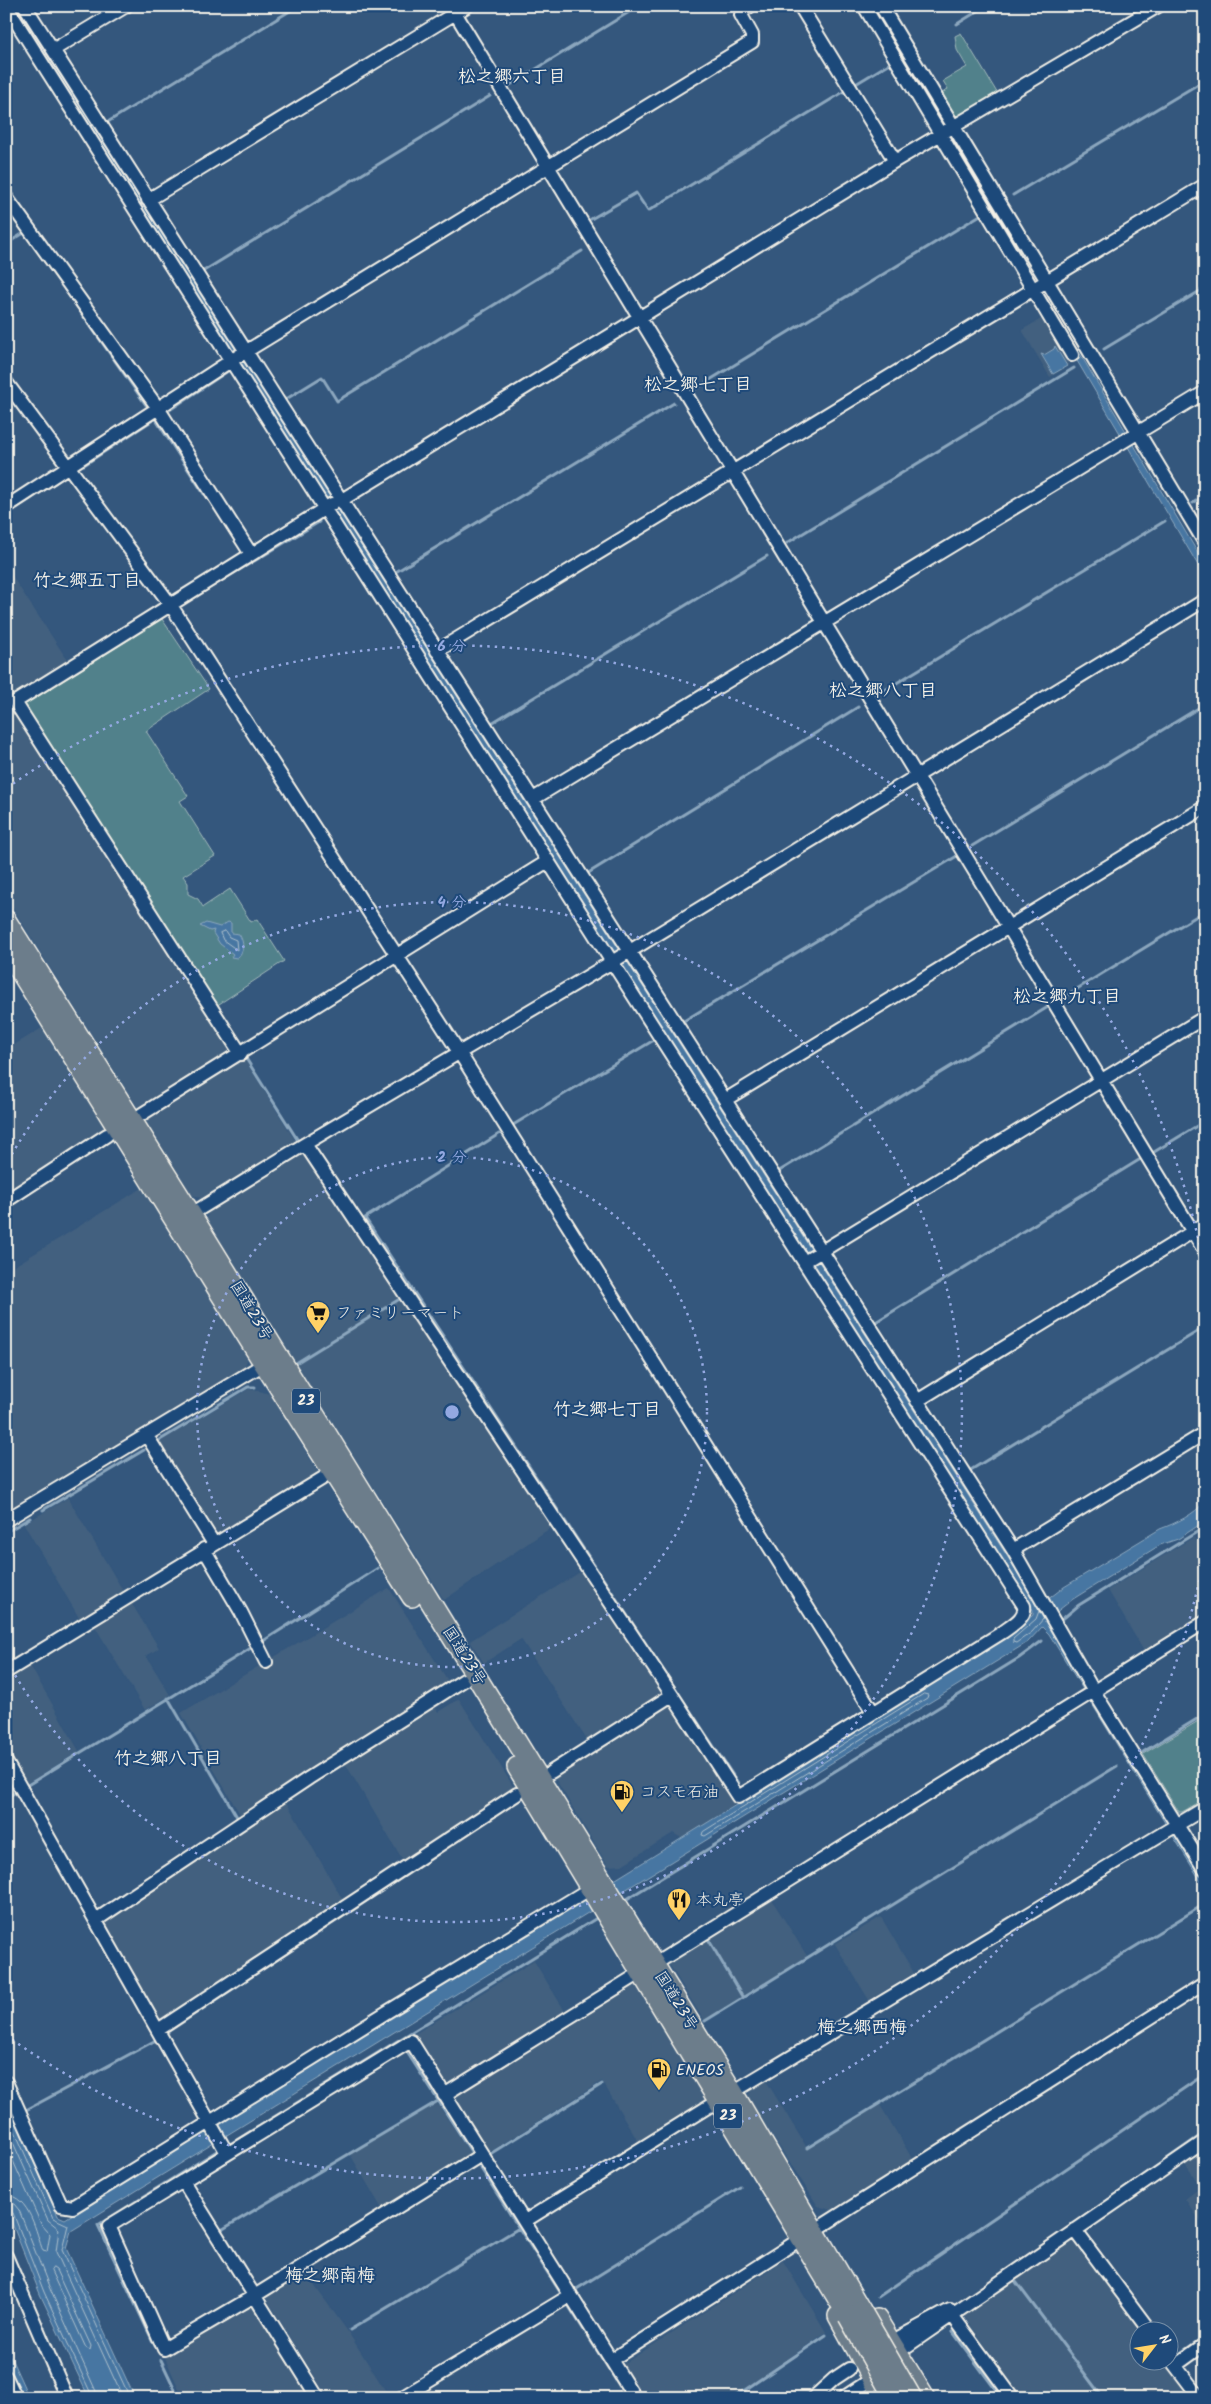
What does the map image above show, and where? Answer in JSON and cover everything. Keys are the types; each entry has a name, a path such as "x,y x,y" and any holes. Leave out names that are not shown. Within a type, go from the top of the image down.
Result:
{"highway":[{"name":"国道23号","path":"6,920 184,1218 596,1887"},
{"name":"国道23号","path":"6,949 184,1218"},
{"name":"国道23号","path":"271,1360 333,1472 614,1913 726,2096 854,2313 912,2398"},
{"path":"808,2235 840,2260 899,2345 925,2398"},
{"path":"808,2235 840,2321 883,2398"},
{"name":"国道23号","path":"854,2313 894,2398"}],"street":[{"path":"6,6 612,962 1025,1605 1025,1611 1021,1618 1003,1632 738,1797 304,1144"},
{"path":"25,6 339,501 533,799 628,952 1013,1550 1053,1620 1089,1693 1173,1828 1205,1870"},
{"path":"53,50 126,6"},
{"path":"148,200 453,10 466,6"},
{"path":"6,507 232,360 547,165 752,42 752,35 741,15 750,6"},
{"path":"800,6 895,162"},
{"path":"864,6 940,135 1040,285 1072,355"},
{"path":"881,6 953,127 1040,285 1132,437 1205,543"},
{"path":"241,1054 14,702 325,508 953,127 1158,6"},
{"path":"453,10 732,472 918,775 1205,1252"},
{"path":"437,652 1205,185"},
{"path":"6,197 158,408 251,554"},
{"path":"6,382 170,604 459,1052 873,1712"},
{"path":"533,799 1205,392"},
{"path":"184,1218 304,1144 612,962 1205,600"},
{"path":"725,1100 1205,807"},
{"path":"142,1114 548,861"},
{"path":"804,1262 1205,1017"},
{"path":"6,1200 107,1135"},
{"path":"917,1401 1205,1224"},
{"path":"6,1520 271,1360"},
{"path":"1013,1550 1205,1433"},
{"path":"147,1436 209,1546 266,1662"},
{"path":"6,1672 209,1546 333,1472"},
{"path":"1025,1605 1041,1598"},
{"path":"444,2095 1205,1622"},
{"path":"96,1920 309,1778 464,1680"},
{"path":"551,1772 672,1695"},
{"path":"6,1762 224,2148"},
{"path":"158,2030 517,1794"},
{"path":"525,2221 726,2096 1205,1808"},
{"path":"6,2082 61,2205 73,2207 596,1887"},
{"path":"611,2360 1205,1983"},
{"path":"481,2155 256,2295 164,2349 109,2226 183,2181 224,2148 411,2040 481,2155 525,2221 635,2398"},
{"path":"899,2345 964,2307 1205,2141"},
{"path":"183,2181 256,2295 318,2398"},
{"path":"1076,2230 1144,2322"},
{"path":"6,2256 11,2282 67,2398"},
{"path":"401,2398 571,2295"},
{"path":"899,2345 945,2311 964,2307"},
{"path":"952,2315 1013,2398"},
{"path":"1178,2357 1205,2344"},
{"path":"1178,2368 1200,2398"},
{"path":"813,2398 834,2379 849,2370"},
{"path":"6,2377 16,2398"},
{"path":"843,2398 872,2379"}],"shaded area":[{"path":"1043,318 1070,365 1050,377 1022,330"},
{"path":"6,567 68,661 7,698 10,704 6,707"},
{"path":"11,708 235,1053 140,1112 6,897 6,711"},
{"path":"42,1028 107,1132 6,1195 6,1050"},
{"path":"243,1057 296,1142 201,1198 191,1195 144,1119"},
{"path":"304,1152 555,1525 444,1600 206,1220 209,1211"},
{"path":"142,1188 246,1350 247,1360 245,1366 240,1372 6,1512 6,1271"},
{"path":"249,1389 271,1394 319,1474 217,1536 213,1536 158,1443"},
{"path":"68,1498 125,1594 81,1621 24,1524"},
{"path":"1194,1537 1205,1556 1205,1616 1145,1653 1108,1590"},
{"path":"585,1569 666,1692 589,1743 521,1639 484,1663 470,1641"},
{"path":"389,1588 450,1684 242,1818 181,1713"},
{"path":"130,1601 159,1648 146,1656 170,1695 145,1710 93,1623"},
{"path":"28,1662 79,1751 23,1786 6,1756 6,1676"},
{"path":"459,1699 516,1791 403,1861 345,1763 435,1707 438,1712"},
{"path":"669,1703 737,1803 683,1839 673,1833 622,1865 608,1866 553,1775"},
{"path":"285,1800 344,1902 159,2024 105,1926 106,1920"},
{"path":"770,1897 807,1956 704,2021 669,1964 670,1960"},
{"path":"881,1917 914,1973 869,2000 835,1944"},
{"path":"534,1961 566,2013 450,2083 442,2081 413,2035"},
{"path":"633,1984 640,1987 707,2099 639,2143 602,2081 488,2153 454,2099 455,2097"},
{"path":"765,2079 807,2148 880,2105 913,2160 831,2210 818,2206 747,2097 754,2086"},
{"path":"437,2103 471,2155 382,2209 350,2154"},
{"path":"1205,2147 1205,2228 1185,2199 1201,2187 1184,2162"},
{"path":"1072,2240 1135,2322 1128,2322 1128,2372 1173,2372 1193,2398 1023,2398 964,2316"},
{"path":"783,2261 826,2332 731,2398 643,2398 622,2365"},
{"path":"303,2270 346,2329 390,2398 328,2398 265,2296"},
{"path":"252,2305 257,2306 311,2398 183,2398 164,2355"}],"green space":[{"path":"961,33 999,96 956,119 941,94 948,89 943,81 967,67 957,50 955,36"},
{"path":"162,619 209,689 146,731 188,796 180,801 215,856 183,876 188,883 188,894 198,899 203,907 230,889 251,922 257,919 284,961 216,1006 21,707"},
{"path":"1205,1717 1205,1799 1179,1812 1143,1754"}],"water":[{"path":"12,6 16,6 1039,1606 1064,1587 1160,1529 1190,1514 1205,1501 1205,1521 1178,1539 1160,1545 1073,1599 1047,1622 1205,1882 1205,1888 1049,1634 1042,1627 1028,1642 71,2231 66,2248 135,2398 89,2398 40,2294 6,2208 6,2099 58,2216 65,2219 1005,1639 1033,1615 1033,1610"},
{"path":"867,6 872,6 1076,352 1079,352 1205,565 1205,577"},
{"path":"1055,346 1067,366 1053,374 1041,354 1044,355 1054,349"},
{"path":"228,922 231,923 231,933 239,934 242,940 243,946 237,958 231,957 233,954 220,944 213,933 214,930 210,931 200,926 206,923 220,927"},
{"path":"1205,2131 1205,2135 975,2296 973,2293"},
{"path":"6,2347 29,2398 23,2398 6,2362"}],"waterway":[{"path":"106,123 298,6"},
{"path":"510,85 639,6"},
{"path":"957,24 986,6"},
{"path":"854,85 892,62"},
{"path":"1013,195 1205,80"},
{"path":"591,219 636,193 648,211 845,91"},
{"path":"202,272 490,96"},
{"path":"695,389 982,214"},
{"path":"18,224 45,262"},
{"path":"6,244 24,233"},
{"path":"283,401 322,377 337,401 582,251"},
{"path":"49,268 59,282"},
{"path":"1104,349 1205,288"},
{"path":"65,290 146,405"},
{"path":"787,543 1074,368"},
{"path":"168,411 228,371"},
{"path":"394,573 674,403"},
{"path":"84,465 153,420"},
{"path":"156,420 204,494"},
{"path":"6,515 61,479"},
{"path":"1193,503 1205,495"},
{"path":"880,693 1165,521"},
{"path":"186,602 319,522"},
{"path":"490,724 767,556"},
{"path":"972,846 1205,704"},
{"path":"585,875 858,707"},
{"path":"682,1022 957,856"},
{"path":"1062,998 1205,911"},
{"path":"776,1173 1048,1007"},
{"path":"513,1125 654,1040"},
{"path":"245,1057 297,1139"},
{"path":"1154,1152 1205,1121"},
{"path":"499,1134 365,1218 738,1783"},
{"path":"874,1323 1139,1160"},
{"path":"296,1363 398,1300"},
{"path":"969,1471 1205,1327"},
{"path":"160,1440 248,1387 255,1387"},
{"path":"43,1510 144,1450"},
{"path":"6,1532 30,1518"},
{"path":"1060,1621 1079,1605 1205,1527"},
{"path":"260,1643 378,1568"},
{"path":"622,1902 1019,1658 1042,1641"},
{"path":"26,1786 251,1648"},
{"path":"168,1698 237,1817"},
{"path":"1143,1752 1205,1714"},
{"path":"705,2021 1117,1766"},
{"path":"6,1798 16,1792"},
{"path":"169,2031 438,1854"},
{"path":"807,2148 1203,1905"},
{"path":"230,2144 600,1916"},
{"path":"707,1937 743,1998"},
{"path":"26,2110 156,2040"},
{"path":"405,2049 472,2153"},
{"path":"878,2297 1205,2074"},
{"path":"490,2154 602,2084"},
{"path":"223,2229 438,2101"},
{"path":"155,2346 98,2225 220,2149"},
{"path":"480,2167 560,2292"},
{"path":"575,2290 740,2187"},
{"path":"350,2330 519,2228"},
{"path":"1016,2282 1103,2398"},
{"path":"568,2305 627,2398"},
{"path":"953,2332 1002,2398"},
{"path":"733,2398 826,2335"},
{"path":"1178,2355 1205,2336"},
{"path":"161,2360 179,2398"}],"place":[{"name":"ファミリーマート","path":"318,1334"},
{"name":"コスモ石油","path":"622,1813"},
{"name":"本丸亭","path":"679,1921"},
{"name":"ENEOS","path":"659,2091"}],"district":[{"name":"松之郷六丁目","path":"512,77"},
{"name":"松之郷七丁目","path":"698,385"},
{"name":"竹之郷五丁目","path":"87,581"},
{"name":"松之郷八丁目","path":"883,691"},
{"name":"松之郷九丁目","path":"1067,997"},
{"name":"竹之郷七丁目","path":"607,1410"},
{"name":"竹之郷八丁目","path":"168,1759"},
{"name":"梅之郷西梅","path":"862,2028"},
{"name":"梅之郷南梅","path":"330,2276"}]}
